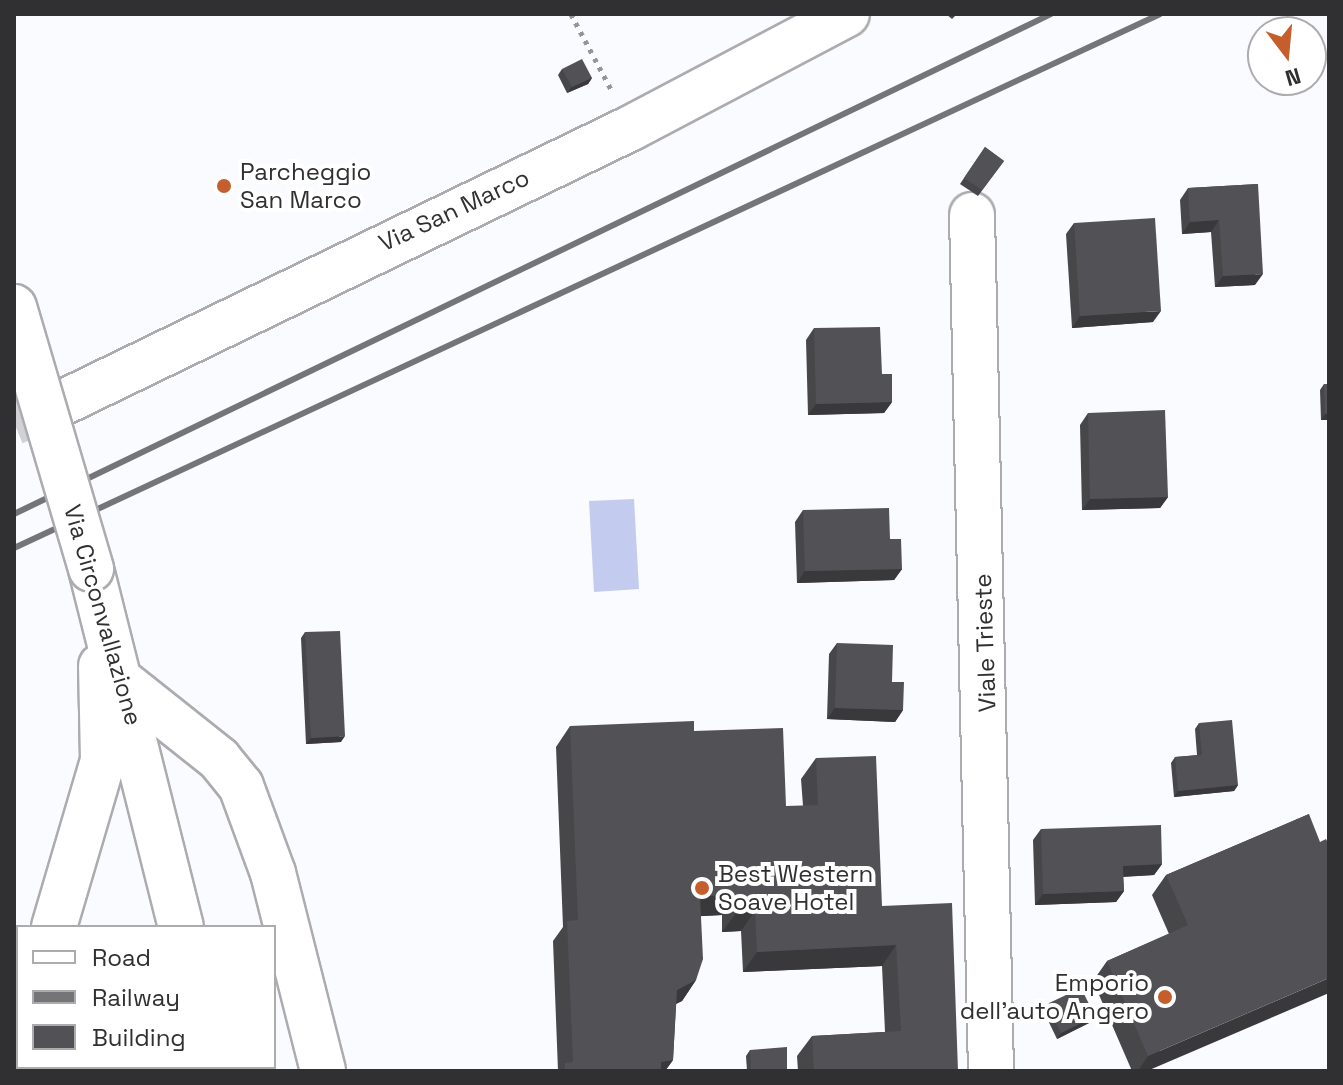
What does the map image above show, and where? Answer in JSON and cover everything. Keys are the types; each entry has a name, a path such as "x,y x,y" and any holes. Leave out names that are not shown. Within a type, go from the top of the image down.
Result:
{"street":[{"name":"Via San Marco","path":"60,404 631,128 847,14"},
{"name":"Viale Trieste","path":"972,215 991,1071"},
{"name":"Via Circonvallazione","path":"14,307 126,685 181,925"},
{"path":"55,925 103,760 94,582"},
{"path":"126,685 219,759 241,786 273,873 323,1071"}],"path":[{"path":"571,14 631,128"}],"water":[{"path":"634,499 639,589 594,592 589,501"}],"building":[{"path":"582,59 592,78 572,87 562,69"},
{"path":"985,147 1004,161 982,190 964,178"},
{"path":"1258,184 1263,274 1223,276 1219,220 1190,222 1188,188"},
{"path":"1155,218 1161,311 1080,316 1074,223"},
{"path":"880,327 882,374 892,374 892,402 816,404 814,328"},
{"path":"1324,384 1329,384 1329,414 1325,414"},
{"path":"1165,410 1168,497 1090,499 1088,413"},
{"path":"889,508 890,539 901,539 902,569 805,571 803,510"},
{"path":"340,631 345,736 311,738 305,632"},
{"path":"837,643 893,645 892,682 904,682 903,710 835,708"},
{"path":"1232,720 1238,785 1178,791 1175,757 1202,755 1199,723"},
{"path":"694,721 694,731 783,728 786,806 818,805 816,758 876,756 882,906 952,903 958,1071 814,1071 812,1036 901,1031 896,945 757,952 755,911 737,912 736,895 700,896 703,959 696,980 677,990 673,1060 661,1062 661,1071 565,1071 565,1063 573,1062 567,921 578,920 570,726"},
{"path":"1309,814 1320,842 1326,839 1329,845 1329,978 1148,1056 1107,961 1188,925 1166,875"},
{"path":"1161,825 1162,864 1123,866 1124,891 1043,894 1041,829"},
{"path":"1081,988 1095,1016 1061,1033 1047,1004"},
{"path":"787,1047 787,1071 751,1071 750,1050"}],"tunnel":[{"path":"14,423 60,404"}],"railway":[{"path":"14,514 1051,14"},
{"path":"14,548 1160,14"}],"place":[{"name":"Parcheggio San Marco","path":"224,186"},
{"name":"Best Western Soave Hotel","path":"702,888"},
{"name":"Emporio dell'auto Angero","path":"1165,997"}]}
